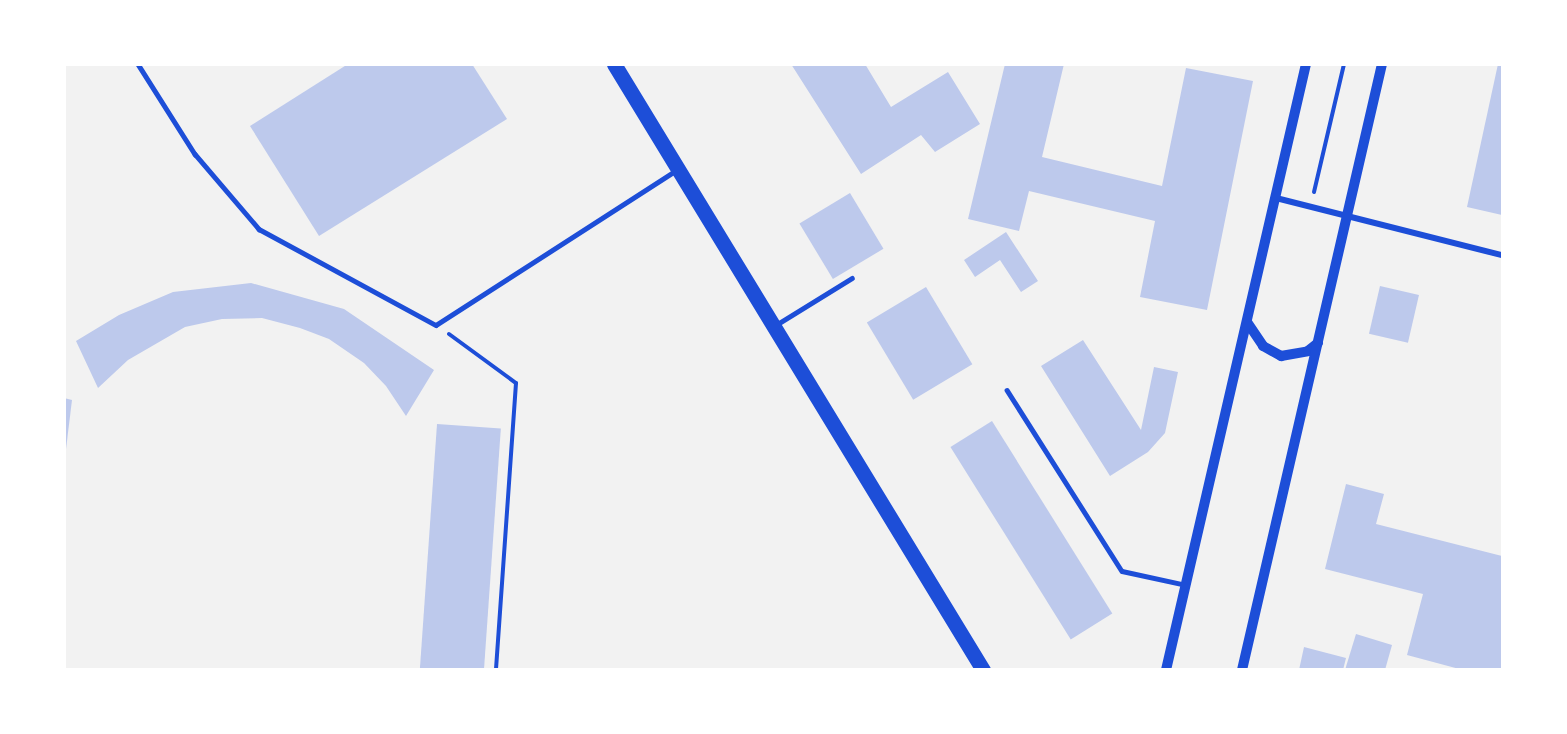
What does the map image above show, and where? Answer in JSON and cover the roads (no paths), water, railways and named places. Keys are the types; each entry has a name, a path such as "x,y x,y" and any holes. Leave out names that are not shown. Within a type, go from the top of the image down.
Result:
{"main road":[{"path":"614,64 983,669"}],"street":[{"path":"1167,669 1306,64"},
{"path":"1242,669 1382,64"},
{"path":"1276,198 1503,255"},
{"path":"1247,322 1263,346 1281,356 1308,351 1318,343"}],"lane":[{"path":"138,64 195,154 258,229 436,325 677,169"},
{"path":"774,327 852,278"},
{"path":"1007,390 1122,571 1186,585"}]}
